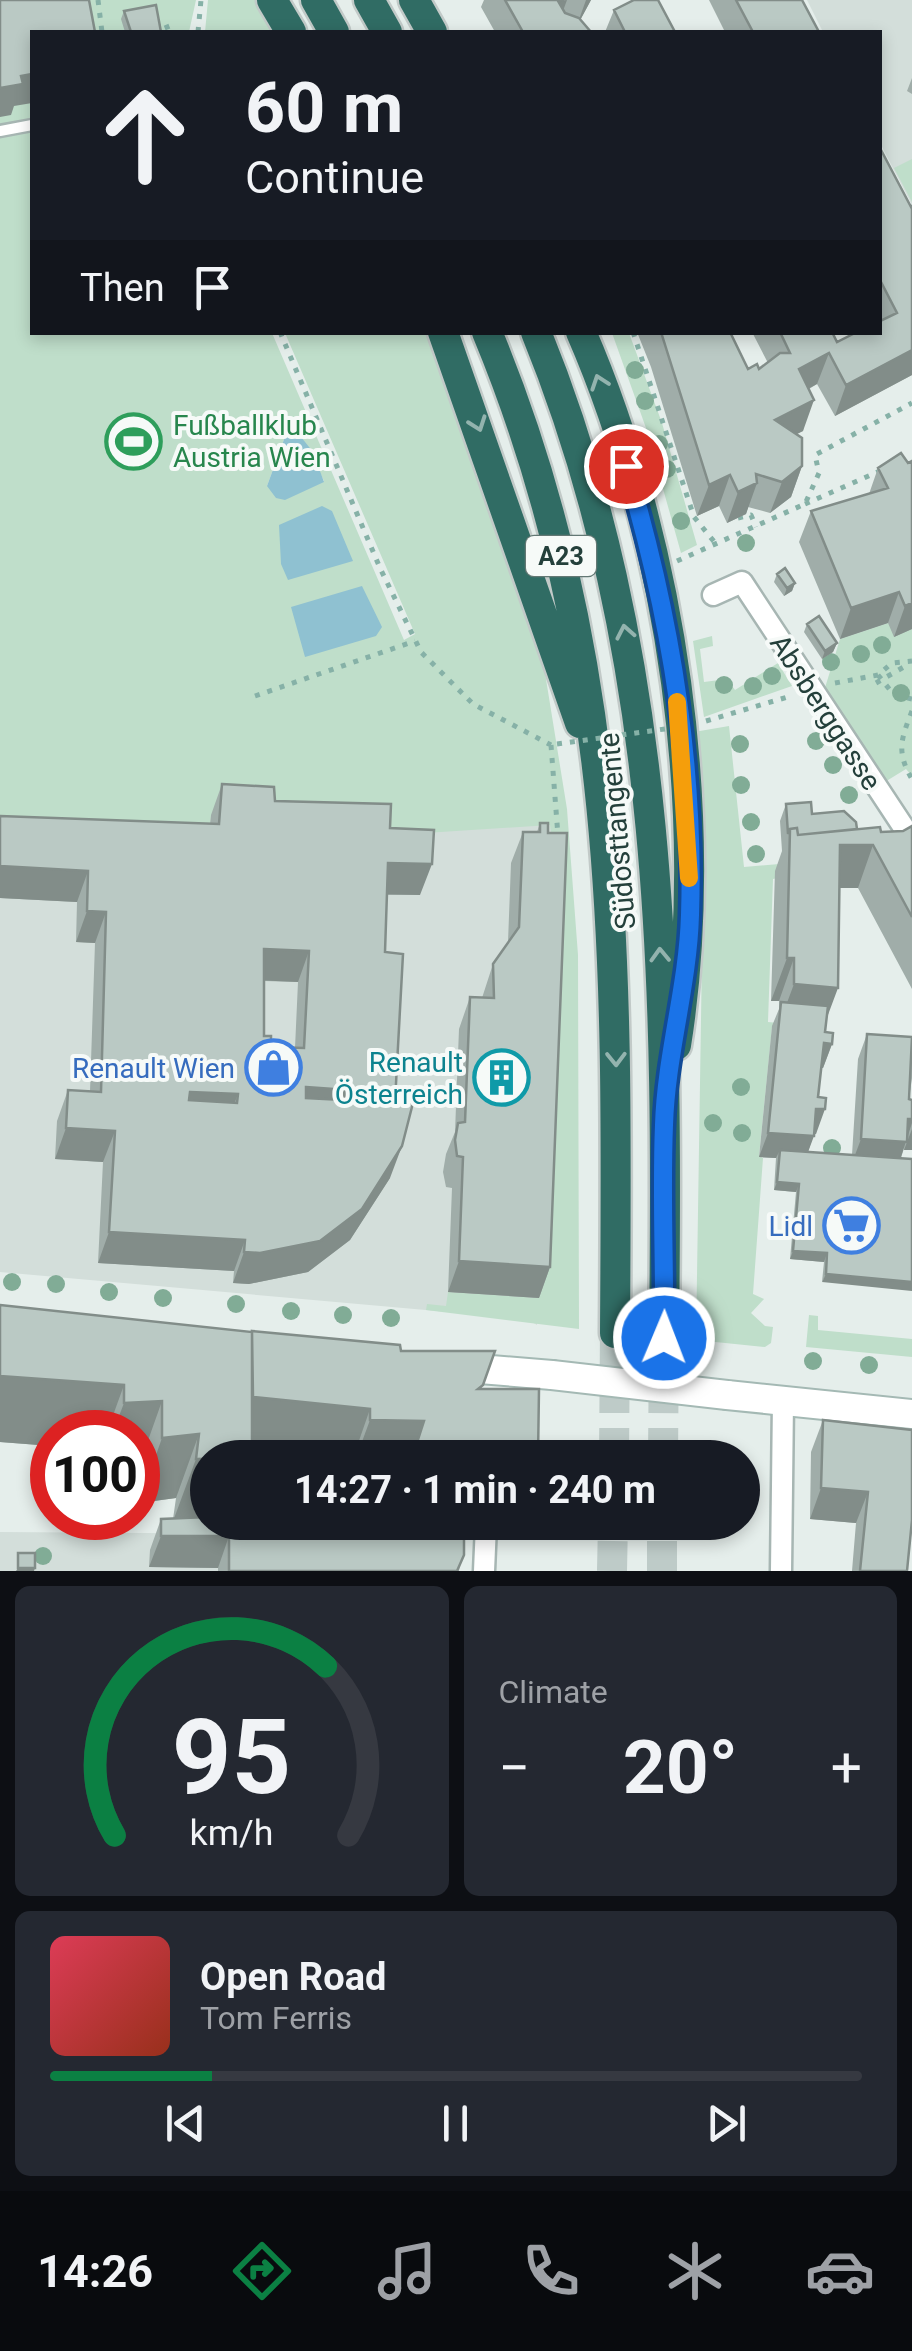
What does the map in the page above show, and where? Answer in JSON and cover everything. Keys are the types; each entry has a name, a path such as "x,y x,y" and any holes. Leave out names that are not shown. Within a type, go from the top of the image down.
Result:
{"highway":[{"path":"272,0 289,30"},
{"path":"316,0 333,30"},
{"path":"369,0 386,30"},
{"path":"414,0 431,30"},
{"path":"444,335 602,787"},
{"name":"Südosttangente","path":"489,335 530,446 561,554 582,646 602,787 615,977 615,1333"},
{"name":"Südosttangente","path":"537,335 579,447 605,539 635,688 658,894 664,1338"},
{"path":"583,335 646,533 678,708 690,912 686,985 664,1122"}],"main road":[{"path":"422,1364 492,1384 552,1374 912,1414"}],"street":[{"name":"Absberggasse","path":"713,595 742,582 912,840"},
{"path":"780,1571 783,1402"},
{"path":"484,1571 485,1540"}],"lane":[{"path":"0,131 30,125"}],"path":[{"path":"98,0 102,30"},
{"path":"198,30 201,0"},
{"path":"154,23 165,22 168,30"},
{"path":"281,335 415,641 447,681 473,704 554,745 696,724 810,689 878,675 892,663 912,662"},
{"path":"635,335 694,518 716,544"},
{"path":"804,504 819,473 816,454 912,404"},
{"path":"673,563 897,464"},
{"path":"738,518 751,515 756,527"},
{"path":"255,696 415,641"},
{"path":"876,683 912,662"},
{"path":"878,675 894,695 912,699"},
{"path":"912,711 899,742 900,760 912,779"},
{"path":"552,838 559,836 554,745"}],"shaded area":[{"path":"807,0 912,0 912,205 882,147 882,30 822,30"},
{"name":"Renault Wien","path":"211,815 551,824 555,864 537,1325 527,1319 0,1272 0,848 208,855"},
{"path":"0,1532 30,1532 30,1540 160,1540 160,1533 190,1533 190,1540 453,1540 453,1571 0,1571"}],"green space":[{"path":"0,0 196,0 189,30 30,30 30,335 273,335 404,640 415,634 286,335 433,335 526,601 545,673 567,809 578,955 579,1329 426,1310 427,1304 446,1306 448,1292 539,1298 555,864 550,825 379,836 211,815 208,856 0,848","holes":["290,423 295,424 324,481 267,486"]},
{"path":"208,0 259,0 276,30 205,30"},
{"path":"912,159 912,202 894,168"},
{"path":"613,335 630,335 662,423 697,545 681,553 646,428"},
{"path":"888,623 912,629 912,776 906,769 875,788 820,704 840,639"},
{"path":"712,636 713,646 700,649 704,682 727,679 735,690 778,663 792,686 704,717 693,641"},
{"path":"729,726 744,867 895,854 773,879 768,1022 778,1023 772,1027 759,1156 763,1158 753,1294 764,1299 751,1313 765,1326 773,1327 771,1343 765,1347 696,1340 703,891 694,732"},
{"path":"809,1315 818,1316 818,1330 912,1339 912,1357 806,1347"}],"water":[{"path":"290,423 313,452 324,482 285,500 276,498 267,486"},
{"path":"322,506 332,511 353,561 288,580 281,564 279,525"},
{"path":"362,586 382,627 376,636 305,657 291,607"}],"building":[{"path":"0,0 89,0 95,30 30,30 30,74 21,76 23,84 0,88"},
{"path":"505,0 564,0 558,1 565,13 579,18 589,30 522,30"},
{"path":"634,0 658,0 674,30 624,30 614,10"},
{"path":"736,0 802,0 818,30 752,30"},
{"path":"156,5 161,30 130,30 124,11"},
{"path":"882,152 912,206 912,350 846,385 829,353 799,369 814,400 775,420 802,438 802,466 782,482 756,474 757,483 738,492 730,475 709,485 662,335 731,335 748,369 757,364 759,369 780,353 790,353 781,335 834,335 837,342 851,335 882,335 882,320 897,313 882,284"},
{"path":"901,453 908,463 912,461 912,603 905,606 899,592 851,608 811,511 888,488 878,468"},
{"path":"785,568 795,583 787,588 777,574"},
{"path":"819,616 837,643 825,651 807,624"},
{"path":"222,784 274,787 275,801 391,804 390,828 434,830 432,864 388,863 385,952 403,954 395,1102 413,1103 402,1146 362,1209 320,1241 260,1253 244,1252 245,1240 109,1232 115,1131 66,1128 68,1090 101,1092 106,912 87,911 88,871 0,866 0,816 219,824","holes":["264,949 309,951 304,1048 271,1047 271,1036 264,1036","306,1087 361,1091 361,1101 306,1098","190,1092 238,1094 237,1103 189,1100"]},
{"path":"811,802 812,814 844,811 856,822 857,829 798,835 797,828 790,829 788,834 786,804"},
{"name":"Renault Österreich","path":"540,823 548,823 548,833 567,833 550,1267 459,1261 463,1157 457,1156 455,1140 458,1123 465,1122 470,997 494,998 493,964 519,927 523,832 540,832"},
{"path":"912,826 912,917 873,845 840,845 838,988 794,984 794,958 787,958 790,829 797,828 798,835 880,827 881,832 903,831"},
{"path":"781,1002 828,1006 825,1032 833,1033 832,1044 824,1043 818,1097 826,1098 825,1109 816,1109 814,1136 768,1133"},
{"path":"867,1034 912,1037 912,1119 908,1119 907,1142 861,1139"},
{"name":"Lidl","path":"780,1150 912,1159 912,1282 826,1274 827,1253 793,1251 799,1184 777,1182"},
{"path":"0,1305 252,1332 252,1440 198,1440 199,1434 162,1438 162,1401 124,1403 124,1385 0,1376"},
{"path":"252,1331 400,1345 401,1351 495,1351 478,1389 539,1389 538,1440 418,1440 424,1421 370,1420 370,1409 253,1397"},
{"path":"823,1420 912,1430 912,1520 907,1571 860,1571 868,1492 821,1488"},
{"path":"190,1518 190,1536 161,1536 161,1519"},
{"path":"229,1540 464,1540 464,1555 457,1571 229,1571"},
{"path":"18,1553 35,1553 35,1568 18,1568"}],"tunnel":[{"path":"614,1440 615,1333"},
{"path":"663,1440 664,1337"},
{"path":"612,1571 613,1540"},
{"path":"662,1540 662,1571"}],"slow traffic":[{"path":"677,702 689,878"}],"place":[{"name":"Fußballklub Austria Wien","path":"134,441"},
{"name":"Renault Wien","path":"274,1068"},
{"name":"Renault Österreich","path":"502,1078"},
{"name":"Lidl","path":"852,1226"}],"route":[{"path":"626,466 665,620 686,797 690,912 686,985 664,1122 664,1338"}]}
